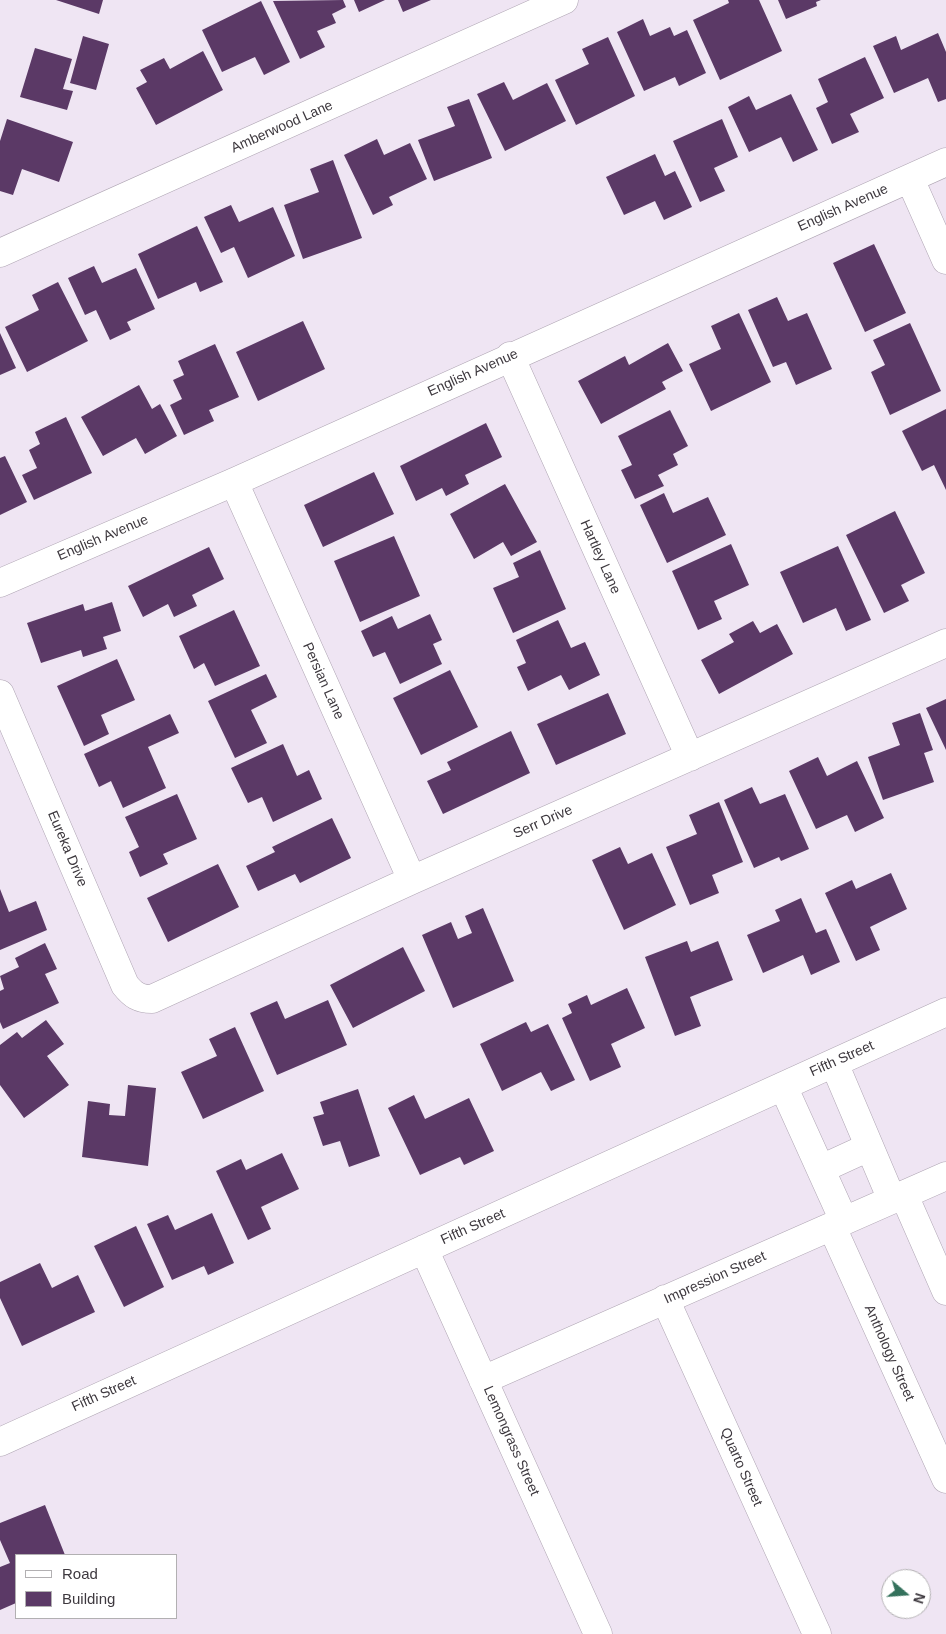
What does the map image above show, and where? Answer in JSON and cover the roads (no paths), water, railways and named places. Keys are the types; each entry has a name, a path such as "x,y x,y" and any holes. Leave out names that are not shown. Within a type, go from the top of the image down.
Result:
{"street":[{"name":"Amberwood Lane","path":"0,254 564,0"},
{"name":"English Avenue","path":"0,583 234,482 510,356 946,162"},
{"path":"910,179 946,260"},
{"name":"Hartley Lane","path":"510,356 690,757"},
{"name":"Persian Lane","path":"234,482 412,880"},
{"name":"Serr Drive","path":"141,999 163,996 412,880 946,643"},
{"name":"Eureka Drive","path":"0,694 125,984 132,994 141,999"},
{"name":"Fifth Street","path":"0,1442 946,1012"},
{"path":"834,1063 870,1147 946,1290"},
{"name":"Anthology Street","path":"783,1086 821,1169 838,1224 946,1479"},
{"path":"821,1169 870,1147"},
{"name":"Impression Street","path":"483,1380 946,1176"},
{"name":"Lemongrass Street","path":"424,1249 598,1634"},
{"name":"Quarto Street","path":"665,1299 817,1634"}]}
